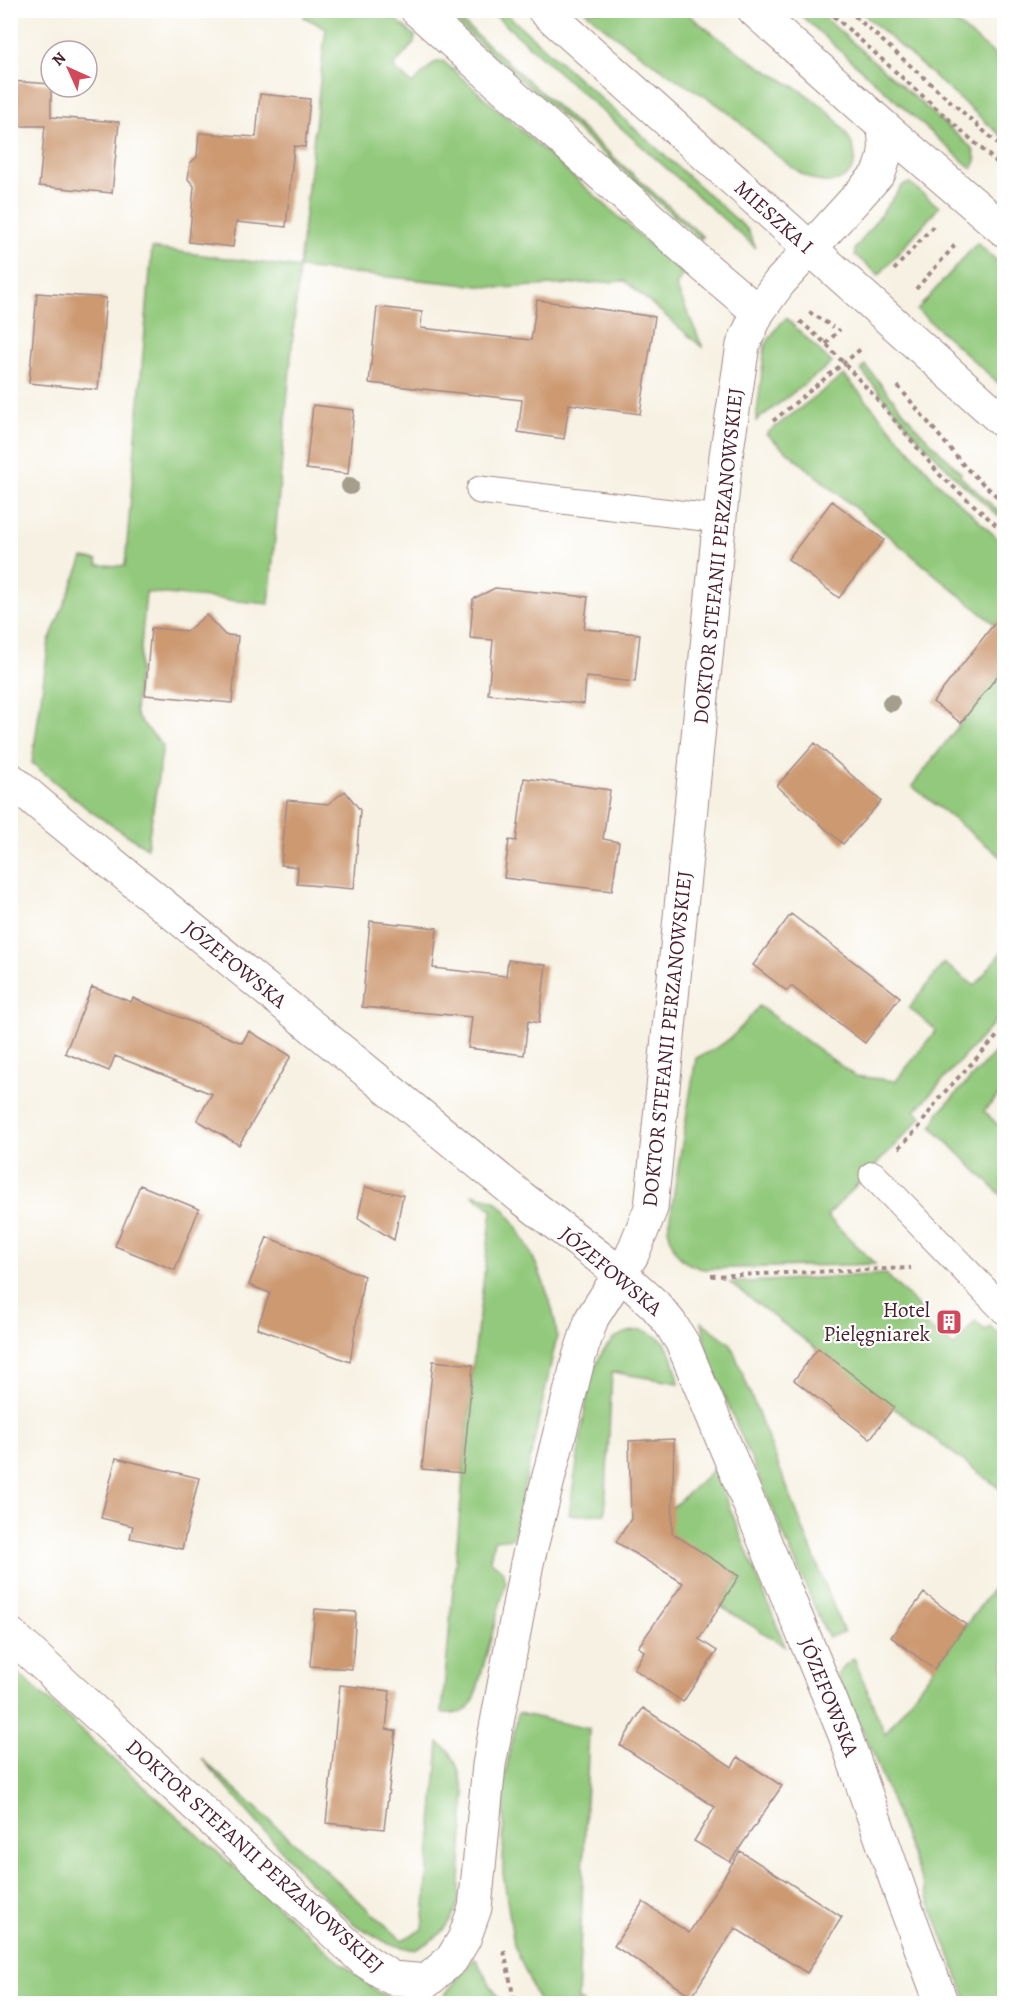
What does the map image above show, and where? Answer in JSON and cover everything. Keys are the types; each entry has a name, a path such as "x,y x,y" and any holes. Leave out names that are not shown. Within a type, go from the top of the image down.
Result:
{"street":[{"path":"417,10 705,268 758,312"},
{"path":"754,10 883,126 1005,230"},
{"name":"MIESZKA I","path":"544,11 1005,422"},
{"name":"DOKTOR STEFANII PERZANOWSKIEJ","path":"10,1634 364,1960 392,1978 427,1981 452,1959 464,1939 475,1908 489,1765 526,1563 579,1357 592,1318 632,1255 651,1208 726,456 743,345 768,296 879,173 886,155 887,143 883,126"},
{"name":"JÓZEFOWSKA","path":"10,779 522,1198 621,1274 655,1305 670,1323 683,1344 845,1735 942,2004"}],"lane":[{"path":"480,490 720,519"},
{"path":"873,1175 1005,1310"}],"path":[{"path":"827,10 1005,169"},
{"path":"848,10 1005,149"},
{"path":"826,344 993,159"},
{"path":"873,1175 920,1126 939,1098 1005,1029"},
{"path":"711,1276 961,1266"}],"green space":[{"path":"306,11 386,11 415,36 414,43 393,67 412,84 434,63 443,61 683,274 676,286 703,348 625,281 500,288 299,268 326,28 304,17"},
{"path":"443,11 450,11 703,237 700,239"},
{"path":"490,11 503,11 747,229 756,248"},
{"path":"585,11 684,11 741,54 824,108 839,123 850,140 854,150 853,168 843,179 827,182 818,181 799,172 777,156 725,110 642,56"},
{"path":"796,11 817,11 973,149 976,161 972,169"},
{"path":"860,11 942,11 1004,62 1004,138"},
{"path":"910,183 939,207 879,275 855,255 855,249 903,185"},
{"path":"977,243 1004,267 1004,388 917,310"},
{"path":"152,248 299,268 269,604 146,592 135,711 137,717 163,746 147,848 90,811 32,763 49,641 83,558 97,560 98,565 125,566"},
{"path":"786,318 832,363 756,421 765,346"},
{"path":"865,365 917,428 961,473 960,476 1004,516 1004,521 956,478 915,434 861,370"},
{"path":"844,375 941,486 1004,544 1004,632 766,434"},
{"path":"1004,667 1004,859 912,786"},
{"path":"1004,949 1004,1012 915,1111 922,1117 827,1216 875,1264 703,1269 688,1264 679,1256 675,1251 668,1229 696,1058 717,1048 732,1037 759,1006 855,1076 896,1081 936,1030 909,1008 944,963 975,986"},
{"path":"1004,1043 1004,1090 984,1111 1004,1131 1004,1198 932,1127 939,1112"},
{"path":"472,1194 496,1201 518,1230 544,1285 557,1336 513,1538 494,1540 490,1560 502,1570 506,1582 475,1697 469,1708 462,1712 442,1713 473,1365 492,1210"},
{"path":"886,1274 924,1313 923,1323 954,1347 975,1321 985,1330 990,1326 1004,1339 1004,1492 730,1283"},
{"path":"702,1322 731,1344 844,1633 829,1637 824,1629 713,1370 706,1349"},
{"path":"642,1330 651,1333 665,1343 675,1365 679,1383 612,1372 605,1514 569,1515 590,1376 602,1353 614,1338 628,1332"},
{"path":"714,1469 785,1646 720,1606 739,1576 652,1526"},
{"path":"1004,1574 1004,2003 968,2003 871,1748 837,1675 854,1658 885,1734"},
{"path":"10,1666 334,1957 378,1992 401,2003 11,2003"},
{"path":"518,1713 589,1729 578,2000 583,2003 539,2003 514,1945 503,1873 504,1779"},
{"path":"439,1743 450,1752 465,1792 459,1901 448,1926 415,1950 389,1944 354,1924 307,1880 202,1759 402,1940 423,1929"},
{"path":"475,1958 501,2003 433,2003 441,1999"}],"building":[{"path":"10,81 39,83 39,99 51,99 51,117 119,122 112,193 39,186 45,126 10,126"},
{"path":"260,94 310,99 305,147 294,146 286,227 236,222 233,247 189,242 194,186 188,179 190,163 197,157 199,133 256,137"},
{"path":"37,293 106,298 98,390 29,383"},
{"path":"537,300 655,317 640,414 569,404 564,439 518,432 522,400 369,383 377,307 422,312 421,328 531,340"},
{"path":"313,405 354,410 348,474 306,469"},
{"path":"832,501 884,540 839,598 788,559"},
{"path":"495,588 588,597 584,629 640,634 635,682 586,677 584,704 488,694 493,640 470,638 473,599"},
{"path":"206,615 225,635 238,636 232,703 145,695 151,628 187,631"},
{"path":"1001,615 1005,617 1005,666 961,723 933,702"},
{"path":"815,743 881,801 843,844 777,786"},
{"path":"524,778 610,790 603,839 619,842 612,891 504,878 509,840 516,841"},
{"path":"345,791 360,810 354,889 297,884 298,867 281,865 287,800 328,804"},
{"path":"791,914 900,997 865,1043 791,986 787,991 753,965"},
{"path":"370,921 437,928 433,968 506,976 508,960 546,965 539,1023 528,1021 524,1055 468,1048 472,1017 362,1007"},
{"path":"92,987 131,1002 133,998 242,1043 249,1031 291,1056 239,1145 197,1120 212,1094 115,1056 109,1071 65,1053"},
{"path":"140,1185 199,1209 175,1270 115,1246"},
{"path":"365,1187 403,1195 394,1240 358,1218"},
{"path":"267,1237 364,1276 350,1362 257,1328 270,1293 249,1285"},
{"path":"818,1348 894,1407 870,1439 794,1380"},
{"path":"433,1361 473,1365 463,1473 422,1469"},
{"path":"674,1439 672,1533 739,1576 699,1639 717,1651 683,1702 634,1669 644,1651 638,1647 683,1583 616,1542 631,1519 629,1441"},
{"path":"116,1458 199,1478 182,1549 130,1538 133,1526 101,1518"},
{"path":"924,1593 966,1625 934,1669 891,1637"},
{"path":"315,1609 356,1612 352,1669 310,1666"},
{"path":"340,1685 390,1691 386,1729 396,1731 384,1829 326,1823"},
{"path":"643,1708 732,1767 738,1757 782,1786 730,1862 694,1841 715,1807 620,1745"},
{"path":"740,1851 842,1917 807,1973 735,1928 692,1996 614,1946 643,1902 689,1933"}],"place":[{"name":"Hotel Pielęgniarek","path":"949,1322"}]}
